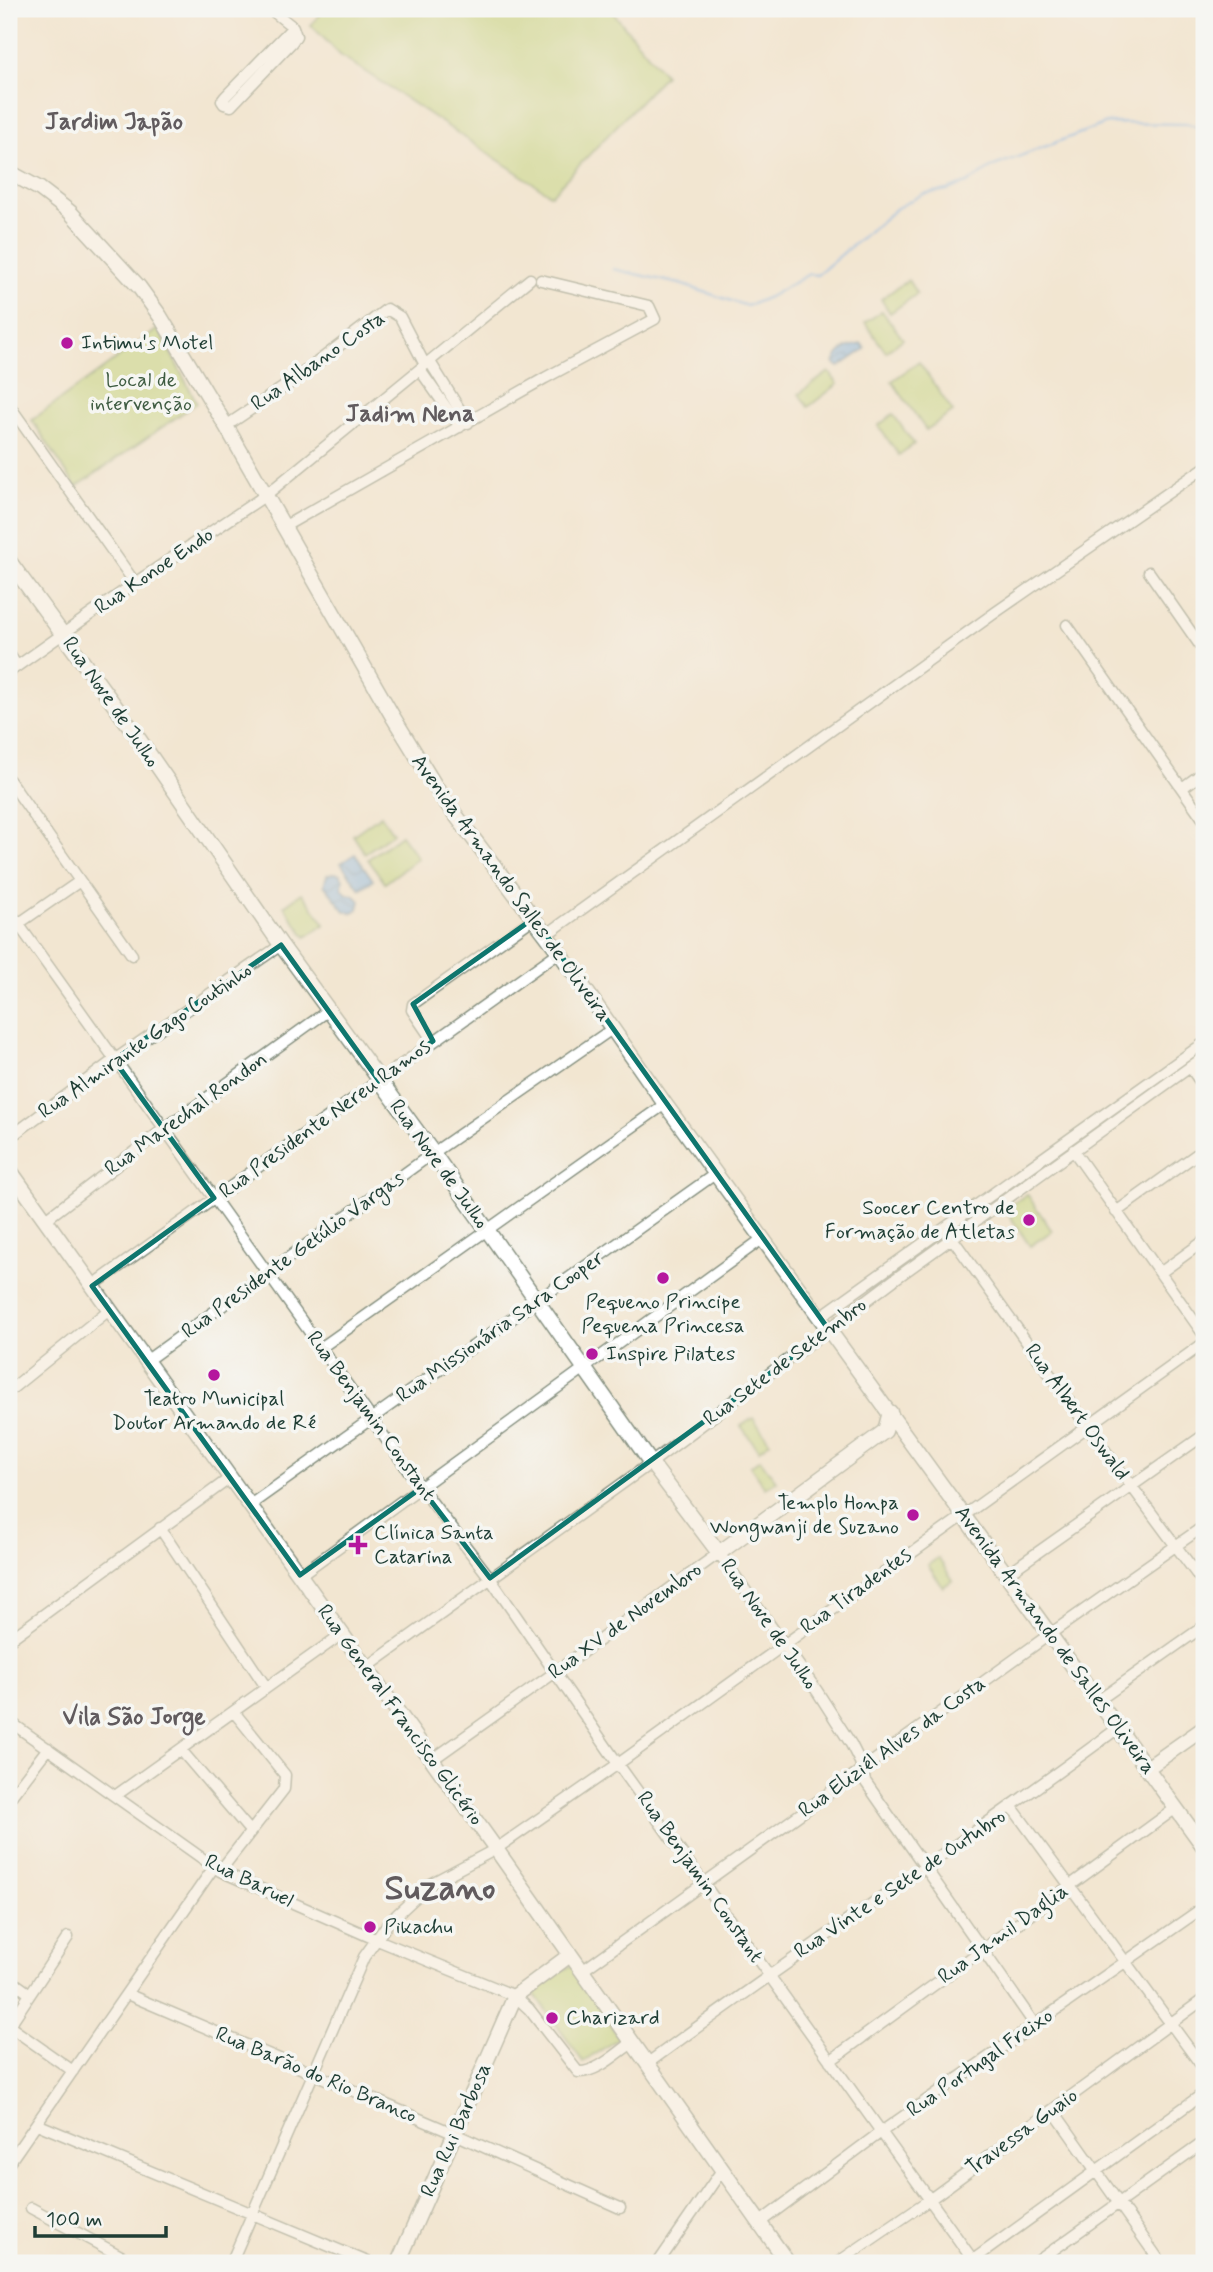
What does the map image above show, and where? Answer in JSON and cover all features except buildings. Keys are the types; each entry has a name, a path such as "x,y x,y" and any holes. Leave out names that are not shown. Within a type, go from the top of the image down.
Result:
{"main road":[{"name":"Avenida Armando Salles de Oliveira","path":"9,172 40,189 70,212 139,287 160,316 285,526 427,775 559,952 715,1174 906,1434"},
{"name":"Rua Nove de Julho","path":"9,561 281,945 433,1153 651,1463 719,1553"},
{"name":"Rua General Francisco Glicério","path":"9,1169 496,1849 788,2263"},
{"path":"890,1412 885,1431 906,1434"},
{"name":"Rua XV de Novembro","path":"719,1553 885,1431"},
{"name":"Avenida Armando de Salles Oliveira","path":"906,1434 1204,1847"},
{"path":"1147,1768 1204,1728"},
{"path":"515,1996 570,1955"},
{"name":"Rua Rui Barbosa","path":"398,2263 515,1996"}],"street":[{"path":"270,9 293,27 296,36 230,106 224,104 222,100 293,27"},
{"name":"Rua Konoe Endo","path":"13,669 266,495 536,280 649,306 655,319 464,425"},
{"name":"Rua Albano Costa","path":"226,426 290,383 387,309 400,317 425,366 464,425"},
{"path":"9,405 135,583"},
{"path":"285,526 464,425"},
{"path":"546,935 996,612 1204,468"},
{"path":"1149,572 1204,651"},
{"path":"1067,625 1204,820"},
{"path":"9,654 13,669"},
{"path":"1182,788 1204,772"},
{"path":"9,780 132,955"},
{"path":"18,924 80,881"},
{"name":"Rua Benjamin Constant","path":"9,911 421,1488 490,1578 618,1764 974,2262"},
{"path":"433,1041 412,1010 413,1004 534,918"},
{"name":"Rua Almirante Gago Coutinho","path":"9,1138 114,1060 281,945"},
{"name":"Rua Presidente Nereu Ramos","path":"92,1286 559,952"},
{"name":"Rua Marechal Rondon","path":"45,1220 164,1129 329,1010"},
{"name":"Rua Presidente Getúlio Vargas","path":"146,1361 433,1153 612,1029"},
{"name":"Rua Sete de Setembro","path":"820,1317 1204,1043"},
{"name":"Rua Sete de Setembro","path":"366,1668 651,1463 952,1238 1204,1057"},
{"path":"1190,1067 1204,1087"},
{"path":"322,1347 665,1104"},
{"path":"1116,1212 1204,1149"},
{"path":"1073,1150 1204,1335"},
{"name":"Rua Missionária Sara Cooper","path":"250,1505 715,1174"},
{"name":"Rua Albert Oswald","path":"952,1238 1204,1584"},
{"path":"300,1575 762,1239"},
{"path":"1160,1273 1204,1241"},
{"path":"9,1391 109,1310"},
{"name":"Rua Tiradentes","path":"231,2263 364,1957 389,1922 418,1893 449,1873 496,1849 618,1764 1204,1343"},
{"path":"1007,1574 1204,1435"},
{"path":"9,1640 230,1478"},
{"name":"Rua Eliziél Alves da Costa","path":"582,1971 1204,1526"},
{"path":"160,1528 266,1687"},
{"name":"Rua Nove de Julho","path":"719,1553 784,1643 851,1744 865,1781 1035,2025"},
{"name":"Rua XV de Novembro","path":"432,1760 719,1553"},
{"path":"1099,1700 1204,1626"},
{"path":"115,1796 342,1634"},
{"path":"9,2163 217,1869 284,1789 285,1775 233,1712"},
{"name":"Rua Baruel","path":"9,1721 217,1869 375,1939 515,1996"},
{"name":"Rua Vinte e Sete de Outubro","path":"648,2063 769,1974 1012,1807 1118,1728"},
{"path":"9,1799 48,1748"},
{"path":"181,1750 250,1831"},
{"path":"1012,1807 1204,2069"},
{"name":"Rua Jamil Daglia","path":"830,2061 1176,1808"},
{"name":"Rua Portugal Freixo","path":"759,2223 881,2132 1204,1907"},
{"path":"68,1937 9,2026 73,2071"},
{"path":"9,1979 30,1994"},
{"name":"Rua Barão do Rio Branco","path":"127,1994 455,2134 620,2208"},
{"path":"515,1996 530,2009 578,2072 595,2068 632,2043"},
{"name":"Travessa Guaio","path":"837,2263 929,2200 1204,1999"},
{"path":"974,2262 1204,2093"},
{"path":"1053,2110 1161,2263"},
{"path":"37,2124 370,2263"},
{"path":"1035,2263 1204,2142"},
{"path":"658,2263 722,2170"},
{"path":"31,2208 134,2263"}],"highlighted area":[{"path":"534,918 829,1330 490,1578 421,1488 300,1575 92,1286 214,1198 114,1060 281,945 379,1081 433,1041 413,1004"}],"green space":[{"path":"324,9 610,9 665,75 551,195 340,55 311,25"},
{"path":"908,280 917,294 890,313 881,299"},
{"path":"882,311 903,339 886,352 865,323"},
{"name":"Local de intervenção","path":"158,329 197,403 76,487 32,420"},
{"path":"919,362 953,412 926,430 892,381"},
{"path":"829,372 838,384 808,407 799,394"},
{"path":"893,414 914,444 899,455 878,426"},
{"path":"381,815 393,833 365,853 353,835"},
{"path":"401,835 418,858 385,883 368,859"},
{"path":"302,893 325,924 306,937 284,906"},
{"name":"Soocer Centro de Formação de Atletas","path":"1027,1194 1052,1231 1030,1246 1005,1209"},
{"path":"753,1418 770,1442 759,1450 741,1426"},
{"path":"760,1459 776,1481 765,1488 750,1466"},
{"path":"938,1558 953,1580 943,1587 928,1565"},
{"path":"570,1966 574,1966 619,2038 583,2062 533,1992"}],"water":[{"path":"862,344 865,349 839,367 834,363 845,349"},
{"path":"355,854 373,880 360,889 341,863"},
{"path":"340,874 343,879 342,888 347,894 354,895 360,901 358,909 352,913 345,911 324,885 327,875"}],"waterway":[{"path":"613,269 680,284 747,306 809,274 817,275 897,208 923,194 967,183 994,166 1107,123 1187,124 1204,128"}],"place":[{"name":"Intimu's Motel","path":"67,343"},
{"name":"Soocer Centro de Formação de Atletas","path":"1029,1220"},
{"name":"Pequeno Principe Pequena Princesa","path":"663,1278"},
{"name":"Inspire Pilates","path":"592,1354"},
{"name":"Teatro Municipal Doutor Armando de Ré","path":"214,1375"},
{"name":"Templo Honpa Wongwanji de Suzano","path":"913,1515"},
{"name":"Clínica Santa Catarina","path":"358,1545"},
{"name":"Pikachu","path":"370,1927"},
{"name":"Charizard","path":"552,2018"}],"district":[{"name":"Jardim Japão","path":"114,122"},
{"name":"Jadim Nena","path":"410,414"},
{"name":"Vila São Jorge","path":"134,1717"},
{"name":"Suzano","path":"440,1889"}]}
